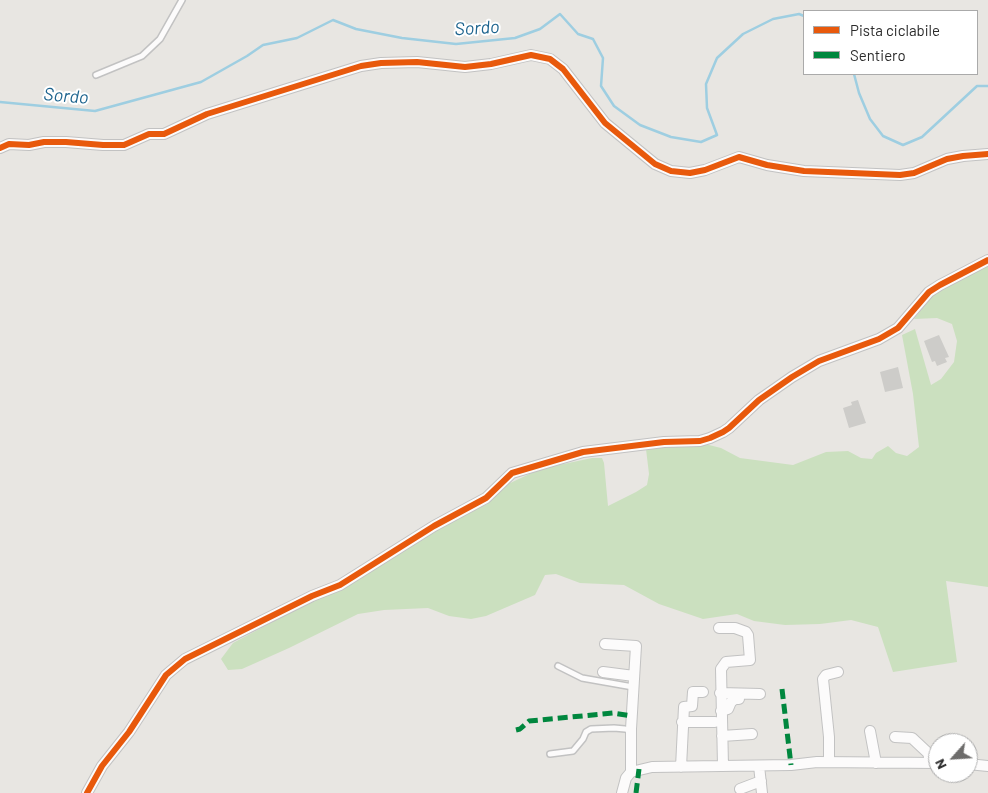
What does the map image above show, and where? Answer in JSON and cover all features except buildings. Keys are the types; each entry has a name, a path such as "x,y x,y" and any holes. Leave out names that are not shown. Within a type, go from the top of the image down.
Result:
{"street":[{"path":"0,148 9,144 44,142 124,145 149,134 164,134 207,114 361,66 381,63 417,62 466,67 491,64 532,55 550,59 563,69 605,123 655,164 670,171 690,174 738,157 767,165 804,171 900,175 914,173 963,156 988,154"},
{"path":"87,793 102,766 129,732 166,675 185,659 312,596 340,585 434,526 486,498 512,473 584,452 664,442 700,441 723,432 759,400 785,381 819,361 879,340 898,328 929,292 988,260"},
{"path":"719,628 735,628 746,632 748,635 750,660 726,662 722,665 721,669 720,693 724,766"},
{"path":"606,644 636,646 630,772 626,778 622,793"},
{"path":"603,672 634,676"},
{"path":"830,762 823,679 838,672"},
{"path":"681,767 684,707 692,706 693,692 704,692"},
{"path":"720,693 760,694"},
{"path":"721,710 728,709 731,702 739,699"},
{"path":"682,722 715,722"},
{"path":"870,731 876,763"},
{"path":"722,736 752,734"},
{"path":"895,737 912,738 928,753"},
{"path":"630,772 652,767 759,766 830,762 928,763"},
{"path":"759,766 762,793"},
{"path":"740,789 761,781"}],"lane":[{"path":"96,75 142,56 160,39 182,0"},
{"path":"558,666 582,678 634,687"},
{"path":"550,754 573,751 586,732 591,729 614,728 625,729 631,732"}],"green space":[{"path":"988,265 988,587 946,581 957,662 893,672 878,627 851,620 820,624 785,625 754,621 737,614 703,619 659,604 624,585 580,583 556,574 545,575 535,595 486,616 471,619 449,616 428,608 384,610 358,614 242,669 228,670 221,659 233,643 385,562 447,524 487,504 506,485 540,469 592,458 602,458 608,506 647,485 649,474 646,449 701,443 721,448 740,458 793,465 826,452 848,451 861,458 872,459 876,453 888,446 896,453 907,456 919,447 913,394 902,335 915,329 931,385 941,379 954,362 957,341 952,324 937,318 914,319 934,294"}],"waterway":[{"name":"Sordo","path":"0,102 95,111 201,82 263,45 297,38 333,20 356,29 402,38 456,44 515,38 540,29 560,14 578,34 593,39 603,58 601,86 614,106 640,125 671,137 701,142 717,135 707,108 706,84 717,58 743,34 773,19 799,14 803,16"},
{"name":"Sordo","path":"854,75 859,93 870,119 883,136 903,145 922,137 977,86 988,86"}],"marked path":[{"path":"782,689 791,765"},
{"path":"516,730 529,721 613,713 632,716"},
{"path":"636,793 639,769"}],"cycle path":[{"path":"0,148 9,144 29,145 44,142 124,145 149,134 164,134 207,114 361,66 381,63 417,62 465,67 491,64 531,55 550,59 563,69 605,123 655,164 671,171 690,173 705,170 739,157 767,165 804,171 900,175 914,173 947,159 988,154"},
{"path":"87,793 102,766 129,732 166,675 185,659 312,596 340,585 434,526 486,498 512,473 583,452 664,442 700,441 723,432 759,400 792,377 819,361 879,339 898,328 929,292 988,260"}]}
